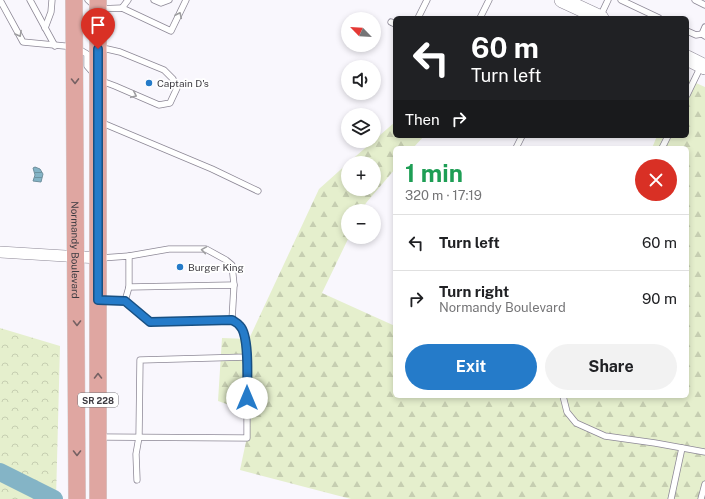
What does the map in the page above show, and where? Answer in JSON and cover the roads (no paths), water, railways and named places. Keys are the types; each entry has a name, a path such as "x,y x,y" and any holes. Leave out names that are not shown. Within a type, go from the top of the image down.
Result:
{"main road":[{"name":"Normandy Boulevard","path":"74,0 77,256 77,499"},
{"path":"562,0 584,14"},
{"name":"SR 228","path":"95,3 98,49 98,499"},
{"path":"689,59 703,66"},
{"path":"77,350 84,358 86,422 89,428 98,436"}],"street":[{"path":"0,252 98,258"}],"lane":[{"path":"0,0 23,42 74,47 87,54 86,66 98,80 159,105 170,103 177,88 173,79 164,70 120,52 107,49 98,49"},
{"path":"30,0 54,46"},
{"path":"45,28 51,12 52,0"},
{"path":"122,8 128,0"},
{"path":"154,0 161,3 169,0"},
{"path":"95,3 122,8 171,31 186,0"},
{"path":"419,16 427,0"},
{"path":"481,16 489,0"},
{"path":"601,16 608,0"},
{"path":"621,0 655,16"},
{"path":"695,0 705,5"},
{"path":"689,32 696,35 704,35 705,27"},
{"path":"689,91 703,66"},
{"path":"98,121 212,169 258,191"},
{"path":"98,258 129,256 169,249 206,249 232,265 234,285 232,320"},
{"path":"125,301 128,287 129,256"},
{"path":"128,287 234,285"},
{"path":"98,300 125,301 150,322 232,320 241,326 245,340 247,357 247,438 98,436"},
{"path":"137,480 136,454 139,437 140,360 247,357"},
{"path":"564,398 567,412 576,423 605,436 705,452"},
{"path":"671,499 682,448"},
{"path":"701,499 705,484"}],"water":[{"path":"35,167 40,169 43,174 41,182 33,181 35,175 33,168"}],"waterway":[{"path":"0,472 54,499"}],"place":[{"name":"Captain D's","path":"149,83"},
{"name":"Burger King","path":"180,267"}]}
